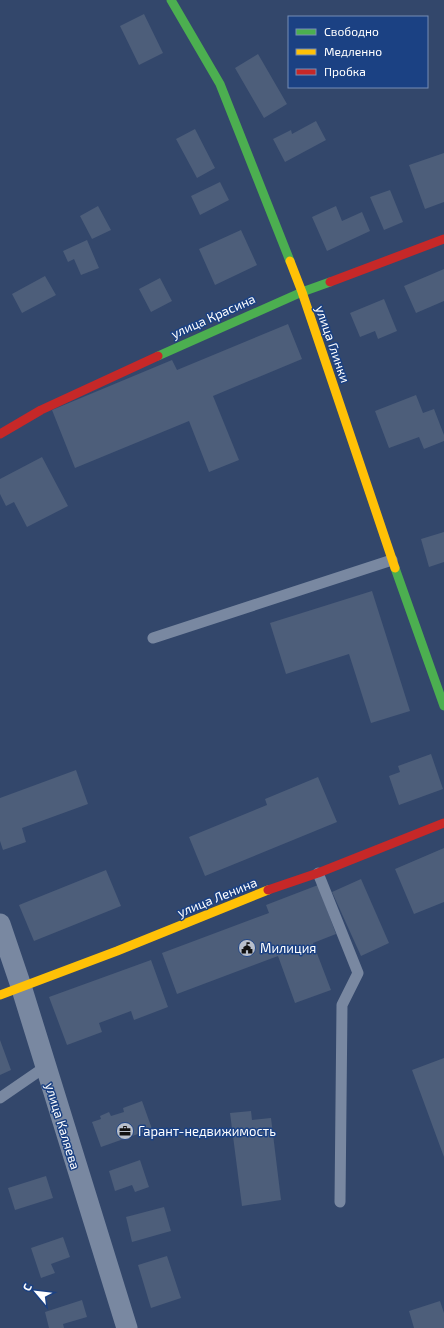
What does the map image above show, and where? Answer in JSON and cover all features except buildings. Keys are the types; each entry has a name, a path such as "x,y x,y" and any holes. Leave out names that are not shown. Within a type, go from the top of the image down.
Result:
{"street":[{"name":"улица Глинки","path":"171,0 220,84 302,292 392,560 441,686 444,706"},
{"name":"улица Красина","path":"0,434 41,410 193,339 302,292 444,239"},
{"name":"улица Ленина","path":"0,995 117,951 278,886 318,873 444,823"},
{"name":"улица Каляева","path":"0,924 21,986 127,1328"}],"lane":[{"path":"153,638 392,560"},
{"path":"318,873 358,973 342,1005 340,1202"},
{"path":"0,1098 45,1067"}],"traffic: fast":[{"path":"171,0 220,84 290,261"},
{"path":"158,356 302,292 330,282"},
{"path":"395,568 444,706"}],"traffic: slow":[{"path":"290,261 302,292 395,568"},
{"path":"0,995 117,951 268,890"}],"traffic: jam":[{"path":"330,282 444,239"},
{"path":"0,434 41,410 158,356"},
{"path":"268,890 318,873 444,823"}],"place":[{"name":"Милиция","path":"247,948"},
{"name":"Гарант-недвижимость","path":"125,1131"}]}
